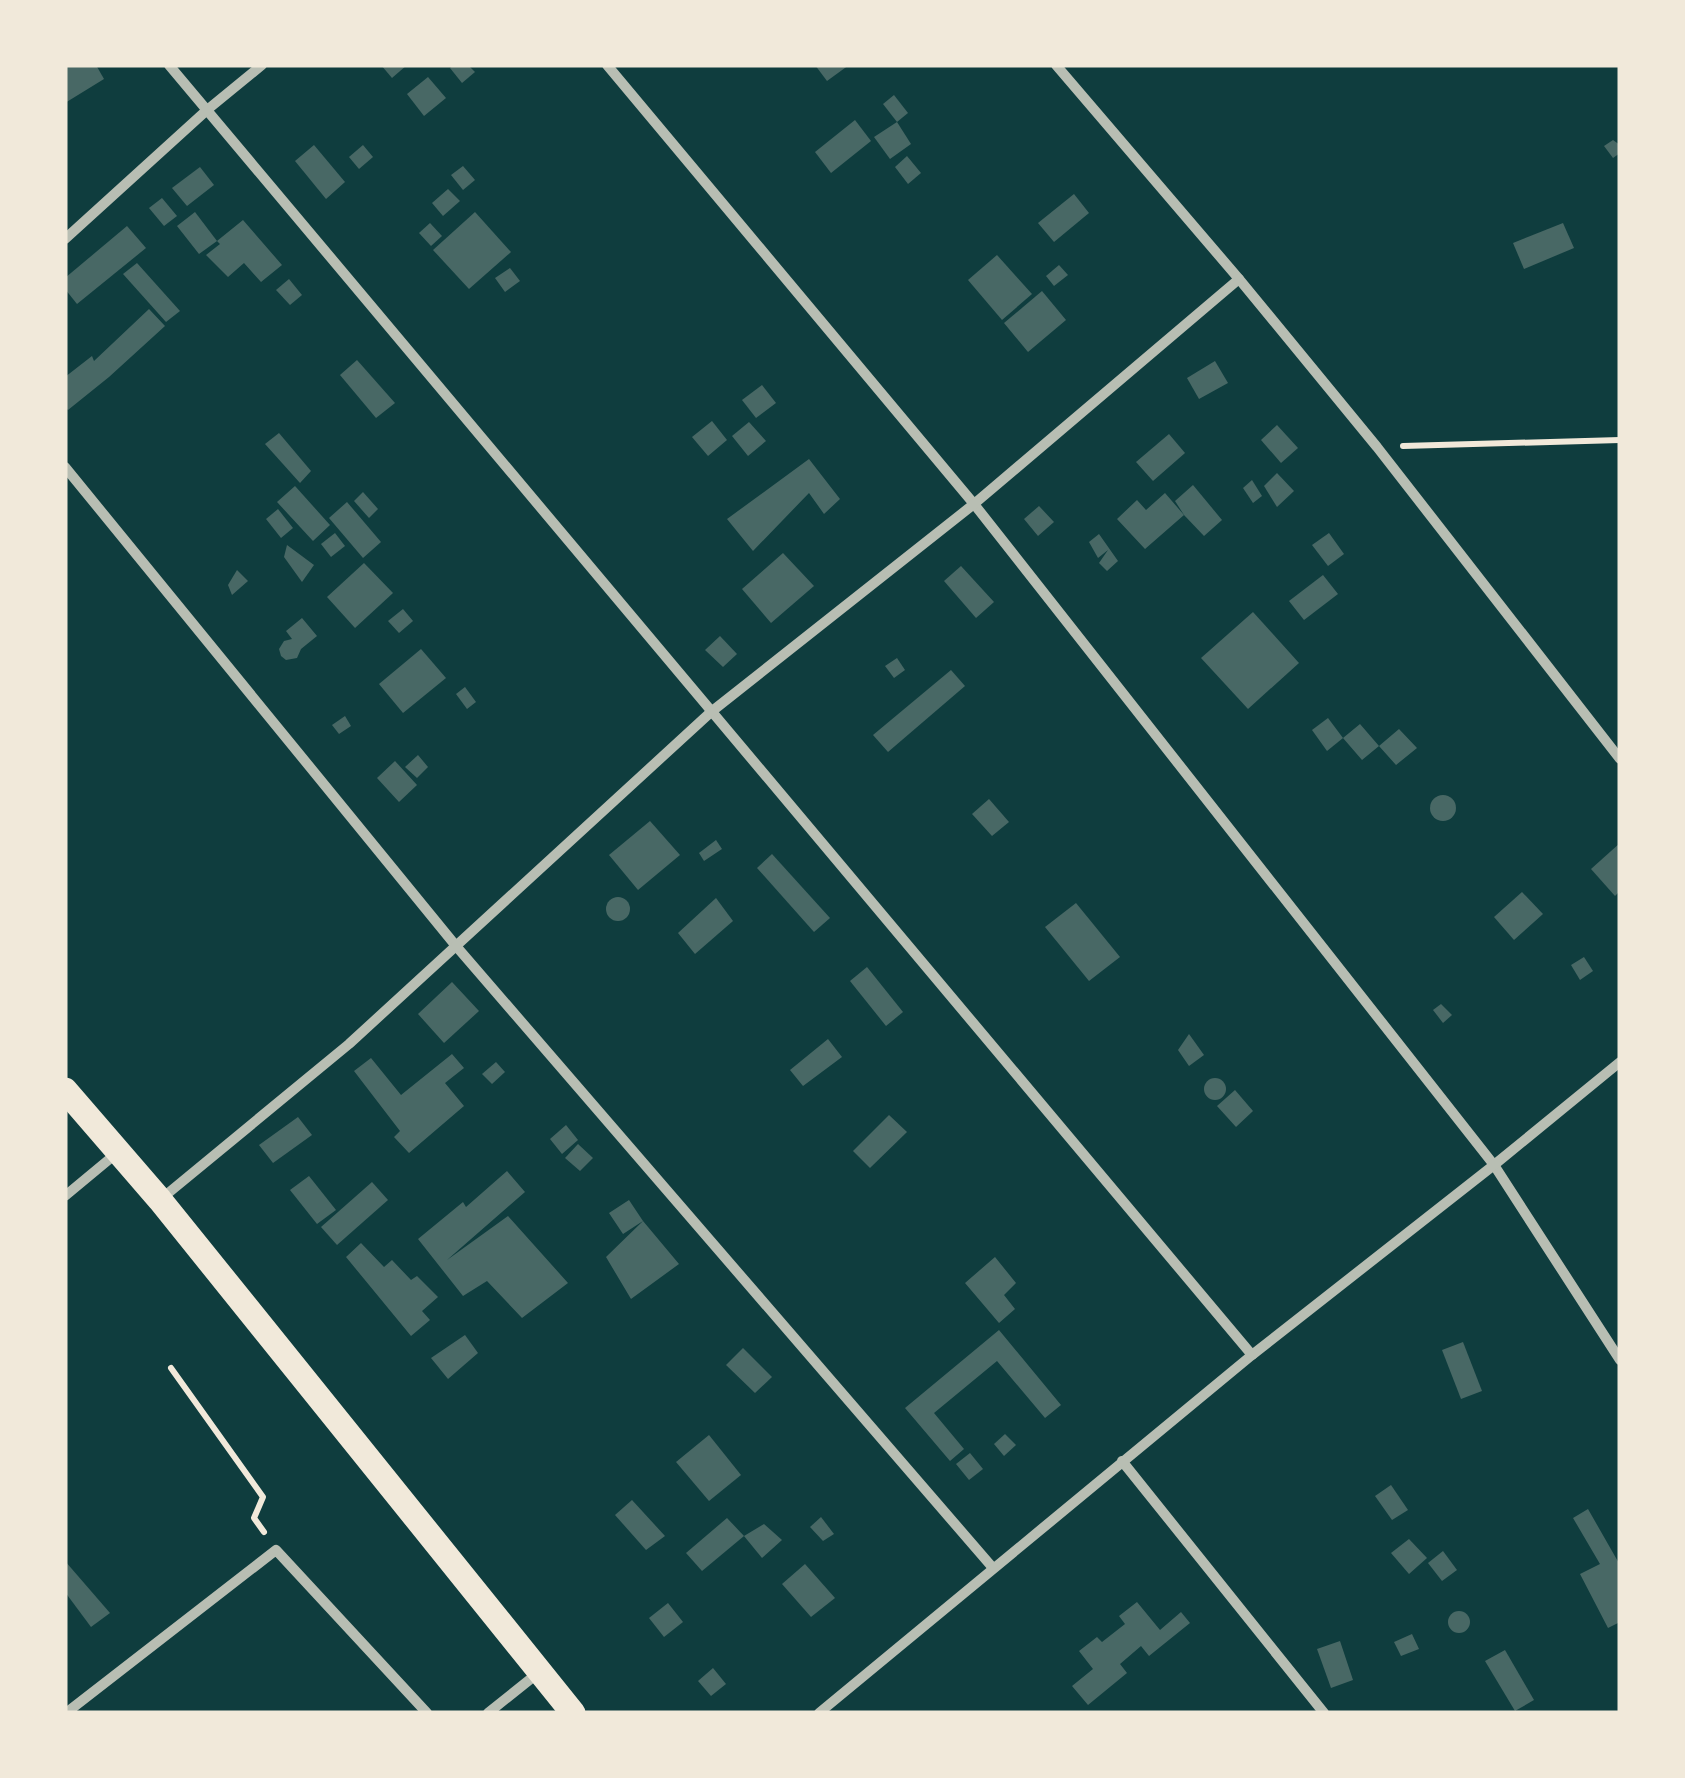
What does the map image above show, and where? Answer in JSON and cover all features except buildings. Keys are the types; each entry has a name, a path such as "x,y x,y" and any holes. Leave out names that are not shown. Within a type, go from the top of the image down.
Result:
{"main road":[{"path":"65,1090 160,1200 572,1713"}],"street":[{"path":"169,65 1252,1355"},
{"path":"65,240 262,65"},
{"path":"607,65 974,504 1494,1165 1620,1360"},
{"path":"1056,65 1376,447 1620,759"},
{"path":"160,1200 349,1044 711,712 974,504 1239,279"},
{"path":"65,467 456,946 993,1568"},
{"path":"819,1713 1252,1355 1620,1062"},
{"path":"65,1196 119,1152"},
{"path":"1122,1461 1324,1713"},
{"path":"66,1713 276,1550 427,1713"},
{"path":"488,1713 539,1672"}],"path":[{"path":"1376,447 1620,440"},
{"path":"171,1368 263,1497 254,1518 276,1550"}]}
